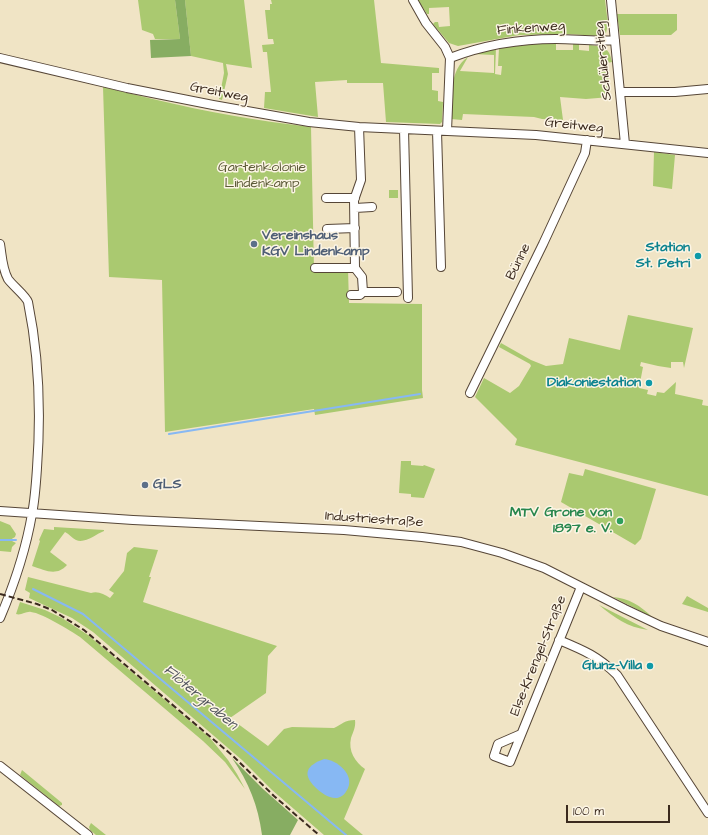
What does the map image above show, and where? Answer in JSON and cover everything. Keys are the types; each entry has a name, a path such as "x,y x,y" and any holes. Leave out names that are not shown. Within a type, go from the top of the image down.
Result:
{"street":[{"path":"413,0 426,23 445,47 450,58 447,131"},
{"name":"Schülerstieg","path":"611,0 625,144"},
{"name":"Finkenweg","path":"450,58 470,50 486,46 522,41 557,39 601,41 615,40"},
{"name":"Greitweg","path":"0,58 205,104 309,122 359,127 497,132 708,153"},
{"path":"620,92 675,92 708,89"},
{"path":"359,127 361,180 355,198 355,268 362,277 362,292"},
{"path":"404,129 408,298"},
{"path":"437,131 441,268"},
{"name":"Bünne","path":"470,393 543,244 584,153 588,140"},
{"path":"326,198 355,198"},
{"path":"355,208 372,208"},
{"path":"327,229 355,228"},
{"path":"0,244 6,275 14,286 27,299 35,356 38,396 38,442 32,513 22,559 0,618"},
{"path":"315,268 355,268"},
{"path":"351,295 360,295 362,292 397,292"},
{"name":"Industriestraße","path":"0,511 140,520 344,530 433,538 460,542 502,553 544,568 624,609 655,623 708,642"},
{"name":"Else-Krengel-Straße","path":"521,734 581,587"},
{"name":"Industriestraße","path":"694,636 708,638"},
{"path":"559,640 592,654 617,674 708,812"},
{"path":"0,766 88,835"}],"green space":[{"path":"138,0 175,0 180,39 155,39 153,34 142,30"},
{"path":"175,0 185,0 191,56 151,58 150,40 180,39"},
{"path":"185,0 244,0 252,68 226,64 228,74 222,100 219,99 224,73 223,63 191,56"},
{"path":"271,0 374,0 381,63 439,68 439,73 432,73 432,90 438,91 438,101 443,102 442,122 440,124 386,122 383,83 347,83 347,80 315,82 318,117 264,108 265,92 271,92 267,52 263,52 262,45 274,44 273,39 268,39 265,10 270,10 270,4 272,4"},
{"path":"418,0 605,0 608,24 606,33 599,36 568,34 519,35 458,46 449,43 433,24 438,22 439,27 450,26 449,7 429,8 429,14 427,14"},
{"path":"617,14 677,14 677,30 671,35 620,35"},
{"path":"535,44 556,44 556,50 573,50 573,44 579,44 579,50 589,51 589,45 602,47 605,49 609,53 612,62 607,63 610,97 586,99 560,97 563,120 534,117 463,114 462,120 451,119 454,77 457,69 468,57 460,71 494,73 494,55 473,54 496,48 495,74 501,75 502,66 498,66 499,48"},
{"name":"Gartenkolonie Lindenkamp","path":"103,87 214,112 311,127 314,270 348,269 349,303 422,304 423,398 315,415 314,409 165,432 162,280 109,277"},
{"path":"654,152 675,155 672,189 653,186"},
{"path":"389,190 398,190 398,198 389,198"},
{"path":"628,315 693,328 684,368 683,362 671,362 671,368 641,362 640,366 643,367 639,388 648,390 647,394 656,396 657,392 664,393 676,382 675,394 703,400 702,405 708,406 708,496 515,445 517,439 475,397 484,378 510,393 519,386 531,366 530,364 499,347 501,343 531,360 546,366 563,364 569,338 620,350"},
{"path":"401,461 411,461 411,465 424,465 435,469 424,498 411,497 411,494 399,493"},
{"name":"MTV Grone von 1897 e. V.","path":"585,469 656,489 641,539 635,545 561,502 569,473 583,476"},
{"path":"0,521 10,525 16,534 15,537 10,540 16,543 12,547 11,552 0,551"},
{"path":"54,527 104,531 83,541 76,540 65,532 50,552 67,565 59,571 50,572 32,566 40,541 39,540 44,529 54,530"},
{"path":"134,547 158,550 143,602 277,646 268,656 266,693 230,718 268,746 284,729 292,727 334,728 346,721 355,720 355,727 350,743 351,752 355,760 365,769 344,819 363,835 324,835 272,790 242,760 93,632 72,618 29,598 30,593 25,590 28,577 91,593 101,593 110,598 114,593 109,590 124,571 127,553"},
{"path":"687,596 708,608 708,612 682,604"},
{"path":"613,597 634,603 652,617"},
{"path":"20,602 45,610 62,618 88,635 210,738 228,760 245,789 225,762 203,741 80,637 42,615 29,612 16,614"},
{"path":"599,605 648,630 627,624 610,614"},
{"path":"232,758 263,789 298,820 290,835 262,835 258,814 252,795 248,785"},
{"path":"22,770 62,803 62,805 59,806 20,775"},
{"path":"91,823 106,835 96,835 90,830 89,827"}],"water":[{"path":"324,759 339,765 349,778 348,788 341,797 332,798 327,796 315,787 308,778 307,774 310,767 318,761"}],"waterway":[{"path":"169,434 420,394"},
{"name":"Flötergraben","path":"0,540 16,540"},
{"name":"Flötergraben","path":"33,589 83,614 346,835"}],"railway":[{"path":"0,594 37,604 52,610 84,630 233,756 274,796 319,835"}],"place":[{"name":"Vereinshaus KGV Lindenkamp","path":"254,244"},
{"name":"Station St. Petri","path":"698,256"},
{"name":"Diakoniestation","path":"649,383"},
{"name":"GLS","path":"145,485"},
{"name":"MTV Grone von 1897 e. V.","path":"620,521"},
{"name":"Glunz-Villa","path":"650,666"}]}
